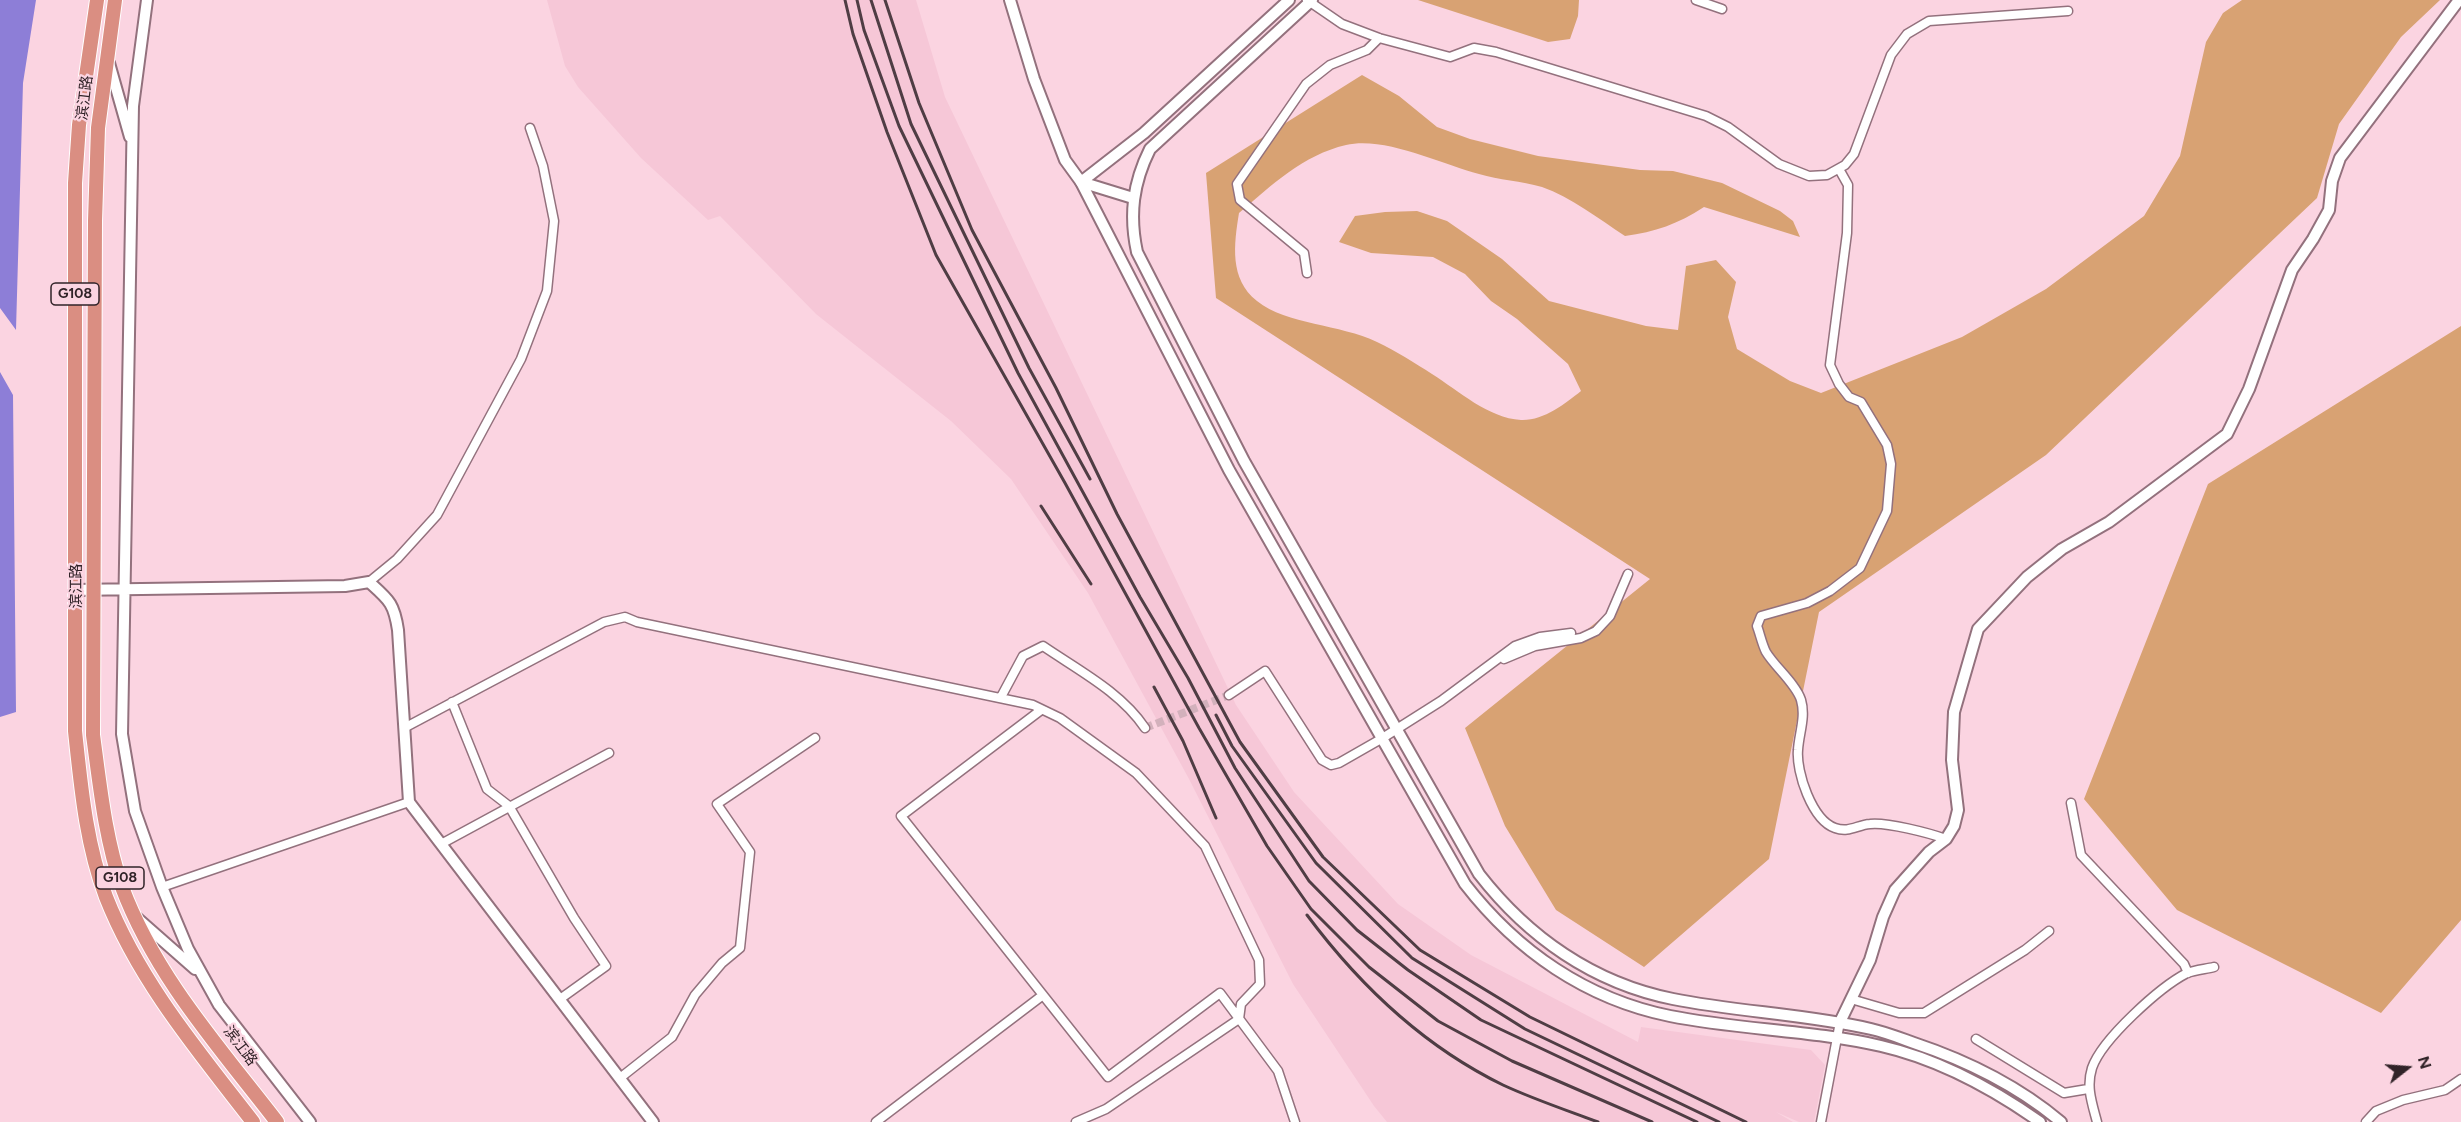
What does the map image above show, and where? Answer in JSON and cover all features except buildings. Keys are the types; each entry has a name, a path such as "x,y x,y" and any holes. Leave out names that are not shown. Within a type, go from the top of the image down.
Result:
{"highway":[{"name":"滨江路","path":"97,0 80,125 75,183 75,731 84,818 106,896 132,954 177,1022 253,1122"},
{"name":"滨江路","path":"115,0 98,128 95,221 93,735 103,815 122,886 144,939 182,999 277,1122"}],"street":[{"path":"147,0 133,106 122,734 135,811 162,887 200,973 219,1005 310,1122"},
{"path":"1010,0 1038,89 1065,160 1081,182 1229,470 1465,884 1512,937 1550,966 1591,990 1652,1012 1687,1019 1837,1037 1883,1046 1930,1061 1993,1092 2040,1122"},
{"path":"1081,182 1144,133 1289,0"},
{"path":"1696,0 1722,9"},
{"path":"1821,1122 1840,1022 1870,960 1883,917 1895,890 1929,852 1946,839 1954,826 1958,810 1952,760 1954,712 1978,629 2027,577 2053,556 2109,522 2227,434 2249,389 2292,270 2329,210 2332,181 2340,158 2459,0"},
{"path":"2061,1122 2003,1080 1965,1061 1873,1029 1840,1022 1689,1002 1656,995 1598,974 1559,952 1516,916 1479,874 1244,461 1137,252 1132,225 1133,198 1140,172 1150,149 1309,1 1342,24 1379,38 1450,57 1474,48 1496,52 1706,116 1728,127 1779,164 1809,176 1827,175 1839,169 1854,154 1891,55 1900,40 1913,28 1929,21 1946,18 2068,11"},
{"path":"1307,273 1304,253 1240,200 1237,184 1306,84 1330,65 1367,50 1379,38"},
{"path":"107,56 133,149"},
{"path":"74,590 345,586 369,582 397,560 437,515 521,359 547,291 554,221 543,166 530,128"},
{"path":"1839,169 1848,184 1847,232 1830,365 1839,384 1849,397 1861,402 1887,445 1891,464 1887,511 1860,568 1830,591 1807,603 1761,615 1757,626 1765,650 1801,700 1803,727 1798,750 1798,766 1818,817 1841,830 1853,830 1870,824 1925,831 1946,839"},
{"path":"1081,182 1133,198"},
{"path":"1490,666 1535,646 1581,638 1596,631 1610,616 1628,574"},
{"path":"369,582 384,595 394,609 409,802 653,1122"},
{"path":"404,728 604,622 625,616 637,622 1000,697 1041,710 1060,718 1136,773 1205,846 1259,960 1261,970 1260,984 1240,1004 1239,1019"},
{"path":"1229,695 1265,671 1322,760 1331,765 1339,763 1396,730 1523,642 1571,633"},
{"path":"1000,697 1023,656 1043,646 1120,699 1134,712 1145,728"},
{"path":"452,702 488,789 509,807 574,918 606,966 560,999"},
{"path":"1041,710 902,816 1108,1077 1220,993 1278,1071 1295,1122"},
{"path":"620,1078 672,1037 695,995 722,963 740,948 750,852 717,804 815,738"},
{"path":"441,844 609,753"},
{"path":"162,887 409,802"},
{"path":"2071,803 2081,855 2095,873 2184,964 2188,973"},
{"path":"135,917 200,973"},
{"path":"1851,999 1899,1014 1924,1013 2025,950 2049,931"},
{"path":"2097,1122 2088,1089 2093,1066 2115,1034 2147,1001 2188,973 2214,967"},
{"path":"876,1122 1043,995"},
{"path":"1076,1122 1106,1109 1239,1019"},
{"path":"1976,1039 2064,1093 2088,1089"},
{"path":"2366,1122 2376,1111 2403,1100 2445,1090 2461,1079"}],"shaded area":[{"path":"0,0 36,0 23,83 16,330 0,308"},
{"path":"547,0 916,0 945,97 1236,705 1294,792 1398,904 1471,955 1638,1042 1641,1027 1811,1050 1825,1065 1814,1122 1799,1122 1776,1112 1793,1122 1387,1122 1293,984 1189,779 1088,593 1011,479 951,421 816,314 720,216 708,220 641,158 578,87 565,66"},
{"path":"1418,0 1579,0 1578,16 1570,39 1548,42"},
{"path":"2242,0 2440,0 2401,37 2339,124 2317,198 2046,455 1819,612 1769,859 1644,967 1556,910 1505,826 1465,728 1650,579 1216,298 1206,173 1362,75 1399,96 1437,127 1470,139 1538,156 1640,170 1673,171 1722,183 1780,211 1793,221 1800,237 1704,207 1666,226 1625,236 1574,202 1542,187 1494,178 1413,152 1378,144 1346,145 1316,156 1289,172 1239,213 1235,249 1238,272 1248,292 1269,309 1298,320 1347,331 1377,342 1412,361 1485,409 1509,418 1529,420 1545,415 1581,391 1568,364 1517,319 1491,301 1465,274 1433,257 1371,253 1339,242 1355,216 1417,211 1447,221 1502,259 1549,301 1646,326 1678,330 1686,266 1716,260 1736,282 1728,317 1737,349 1790,381 1821,393 1962,337 2046,289 2144,216 2180,156 2206,42 2223,13"},
{"path":"2461,326 2461,920 2381,1013 2177,910 2084,799 2208,484"},
{"path":"0,372 13,395 16,712 0,717"}],"tunnel":[{"path":"1145,728 1229,695"}],"railway":[{"path":"845,0 853,34 887,132 936,255 1065,483 1199,728 1267,846 1311,909 1369,967 1438,1021 1512,1061 1652,1122"},
{"path":"857,0 864,30 899,126 1018,373 1140,597 1188,678 1235,768 1309,881 1357,930 1408,970 1481,1020 1697,1122"},
{"path":"871,0 911,124 1029,368 1090,479"},
{"path":"885,0 919,103 972,230 1056,388 1117,514 1240,742 1323,857 1420,950 1530,1017 1746,1122"},
{"path":"1041,506 1091,584"},
{"path":"1154,687 1183,741 1216,818"},
{"path":"1216,715 1232,746 1316,863 1412,958 1525,1029 1719,1122"},
{"path":"1307,915 1371,990 1420,1033 1446,1052 1503,1085 1598,1122"}]}
